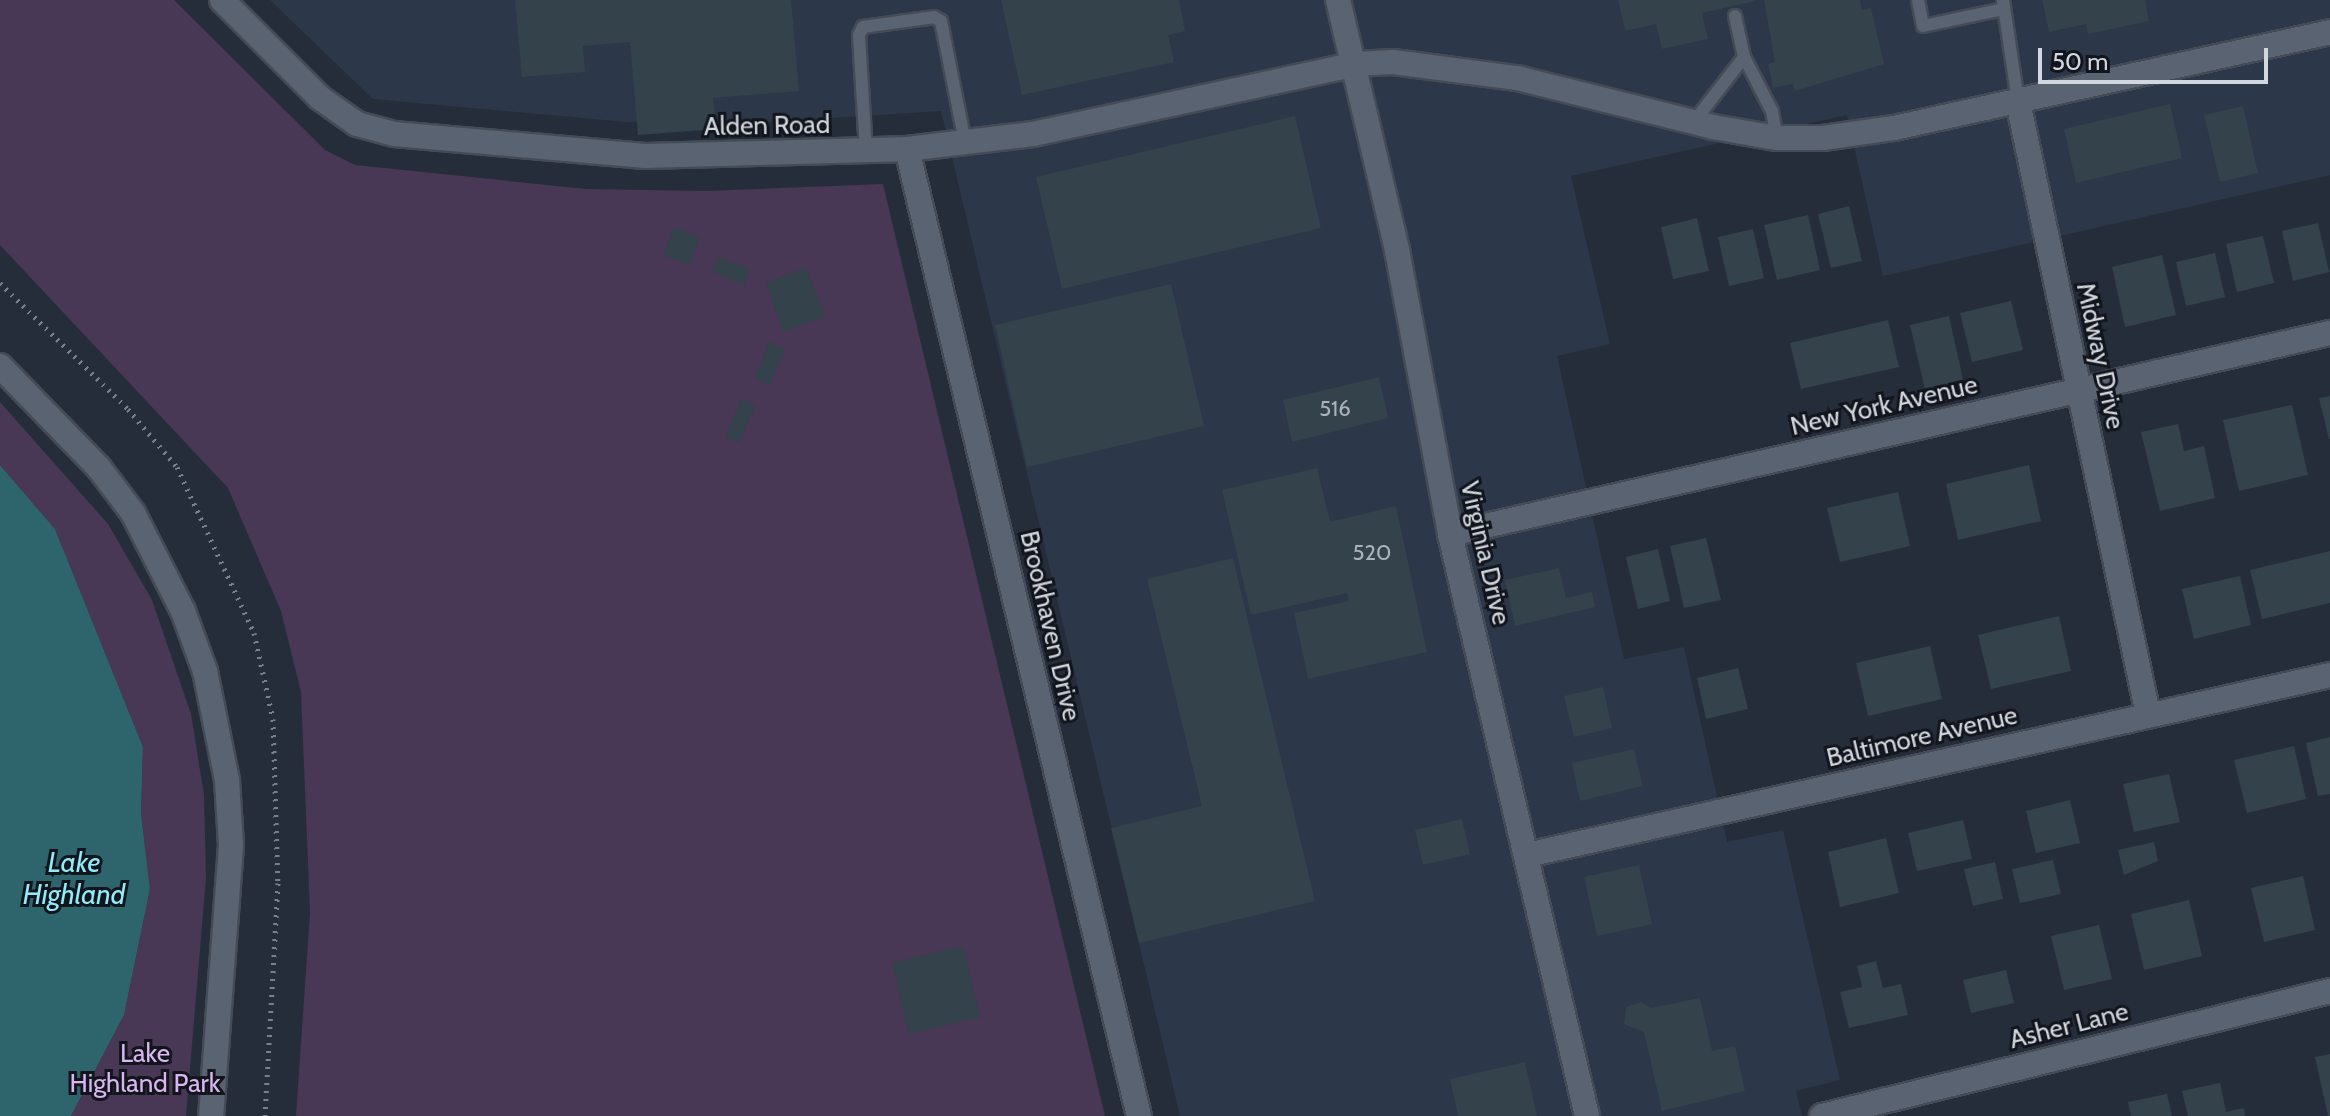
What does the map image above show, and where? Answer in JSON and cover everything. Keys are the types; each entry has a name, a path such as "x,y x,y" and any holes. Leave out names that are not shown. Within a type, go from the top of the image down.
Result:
{"street":[{"name":"Alden Road","path":"222,0 320,98 357,124 394,134 645,156 866,151 965,142 1135,115 1356,64 1393,62 1517,78 1693,123 1777,138 1859,135 2330,32"},
{"name":"Virginia Drive","path":"1338,0 1356,64 1397,250 1450,534 1587,1116"},
{"name":"Midway Drive","path":"2018,102 2148,714"},
{"name":"Brookhaven Drive","path":"907,149 1139,1116"},
{"name":"New York Avenue","path":"1450,534 2330,333"},
{"path":"0,366 99,468 133,513 183,611 205,671 227,780 231,845 211,1116"},
{"name":"Baltimore Avenue","path":"1527,855 2330,675"},
{"name":"Asher Lane","path":"1822,1116 2330,991"}],"lane":[{"name":"Midway Drive","path":"1918,0 1923,26 2003,4 2018,102"},
{"path":"1735,16 1744,57 1772,111 1777,138"},
{"path":"866,151 859,35 872,22 934,17 941,21 965,142"},
{"path":"1693,123 1744,57"}],"shaded area":[{"path":"270,0 2330,0 2330,175 1883,276 1847,115 1571,176 1610,344 1557,356 1624,659 1684,647 1727,842 1783,830 1840,1080 1796,1091 1802,1116 1180,1116 941,111 754,123 626,122 373,99"}],"green space":[{"path":"0,0 174,0 325,150 355,165 586,189 706,191 883,184 1105,1116 296,1116 310,913 301,692 281,611 228,488 0,245"},
{"name":"Lake Highland Park","path":"0,402 108,524 152,600 191,714 204,795 206,878 186,1116 71,1116 124,1015 150,889 141,813 143,747 55,529 0,465"}],"water":[{"name":"Lake Highland","path":"0,465 55,529 143,747 141,813 150,889 124,1015 71,1116 0,1116"}],"building":[{"path":"515,0 791,0 799,91 713,98 716,129 638,135 630,42 583,46 585,72 522,77"},
{"path":"1001,0 1179,0 1185,31 1168,35 1174,62 1022,95"},
{"path":"1618,0 1755,1 1702,13 1708,39 1662,49 1656,24 1625,31"},
{"path":"1764,0 1860,0 1862,10 1871,8 1884,64 1795,91 1793,84 1773,88 1768,64 1775,62"},
{"path":"2042,0 2145,0 2149,21 2088,34 2086,24 2049,32"},
{"path":"2170,104 2182,158 2076,183 2064,129"},
{"path":"2243,106 2258,173 2220,182 2204,115"},
{"path":"1295,116 1321,228 1062,289 1036,177"},
{"path":"1849,206 1862,261 1831,268 1818,214"},
{"path":"1808,215 1820,270 1777,280 1764,225"},
{"path":"1697,218 1709,271 1673,279 1661,227"},
{"path":"2318,223 2329,272 2293,281 2282,231"},
{"path":"675,227 700,238 689,265 663,255"},
{"path":"1753,229 1764,278 1729,286 1718,237"},
{"path":"2263,236 2274,283 2237,292 2226,244"},
{"path":"2215,253 2225,297 2186,306 2176,262"},
{"path":"2162,255 2176,315 2125,327 2112,267"},
{"path":"718,257 750,269 744,285 712,272"},
{"path":"806,267 825,316 784,332 766,283"},
{"path":"1171,284 1204,426 1027,467 995,325"},
{"path":"2011,301 2023,350 1972,362 1960,313"},
{"path":"1949,316 1964,384 1926,394 1910,325"},
{"path":"1888,320 1899,367 1801,389 1790,343"},
{"path":"769,342 785,349 770,384 755,378"},
{"path":"1379,377 1388,418 1292,442 1283,400"},
{"path":"2330,396 2330,439 2329,439 2319,398"},
{"path":"741,399 756,405 739,442 726,437"},
{"path":"2292,405 2308,475 2239,491 2223,420"},
{"path":"2178,424 2184,451 2204,446 2215,498 2160,511 2141,432"},
{"path":"2029,465 2041,521 1958,540 1946,484"},
{"path":"1317,468 1330,522 1396,506 1427,652 1308,679 1294,613 1349,601 1347,593 1251,615 1222,490"},
{"path":"1898,492 1910,546 1840,562 1827,508"},
{"path":"1706,538 1721,600 1684,608 1670,546"},
{"path":"1658,549 1670,601 1638,609 1626,557"},
{"path":"2330,551 2330,603 2262,619 2250,570"},
{"path":"1233,558 1315,901 1139,943 1111,828 1202,806 1147,579"},
{"path":"1559,568 1566,598 1592,592 1595,607 1515,626 1505,580"},
{"path":"2240,576 2251,625 2194,639 2182,589"},
{"path":"2059,616 2071,671 1991,689 1978,635"},
{"path":"1930,646 1942,699 1868,716 1856,663"},
{"path":"1738,668 1748,709 1706,719 1697,678"},
{"path":"1603,687 1612,728 1574,737 1564,696"},
{"path":"2330,737 2330,794 2318,796 2306,743"},
{"path":"2294,746 2306,799 2247,813 2234,760"},
{"path":"1634,749 1643,786 1580,801 1572,763"},
{"path":"2169,774 2180,822 2134,832 2123,784"},
{"path":"2070,800 2080,843 2036,853 2026,811"},
{"path":"1462,819 1470,854 1423,865 1415,830"},
{"path":"1963,820 1972,859 1917,871 1908,833"},
{"path":"1886,838 1899,893 1840,907 1828,852"},
{"path":"2154,842 2158,861 2124,875 2118,850"},
{"path":"2053,860 2061,894 2020,903 2012,869"},
{"path":"1995,862 2003,899 1973,906 1964,869"},
{"path":"1639,865 1652,924 1597,936 1584,877"},
{"path":"2303,876 2315,930 2264,942 2251,888"},
{"path":"2189,900 2202,956 2144,970 2131,914"},
{"path":"2099,925 2112,979 2064,990 2051,936"},
{"path":"963,946 980,1017 909,1034 892,963"},
{"path":"1876,961 1883,988 1901,984 1908,1015 1849,1028 1840,992 1862,987 1857,966"},
{"path":"2006,970 2014,1003 1971,1013 1963,980"},
{"path":"1700,998 1712,1051 1735,1046 1745,1091 1662,1111 1644,1032 1624,1024 1626,1007 1641,1002 1651,1008"},
{"path":"2330,1054 2330,1116 2328,1116 2315,1057"},
{"path":"1525,1062 1537,1116 1458,1116 1450,1079"},
{"path":"2220,1083 2226,1112 2244,1108 2245,1116 2188,1116 2182,1091"},
{"path":"2167,1094 2172,1116 2131,1116 2128,1102"}]}
